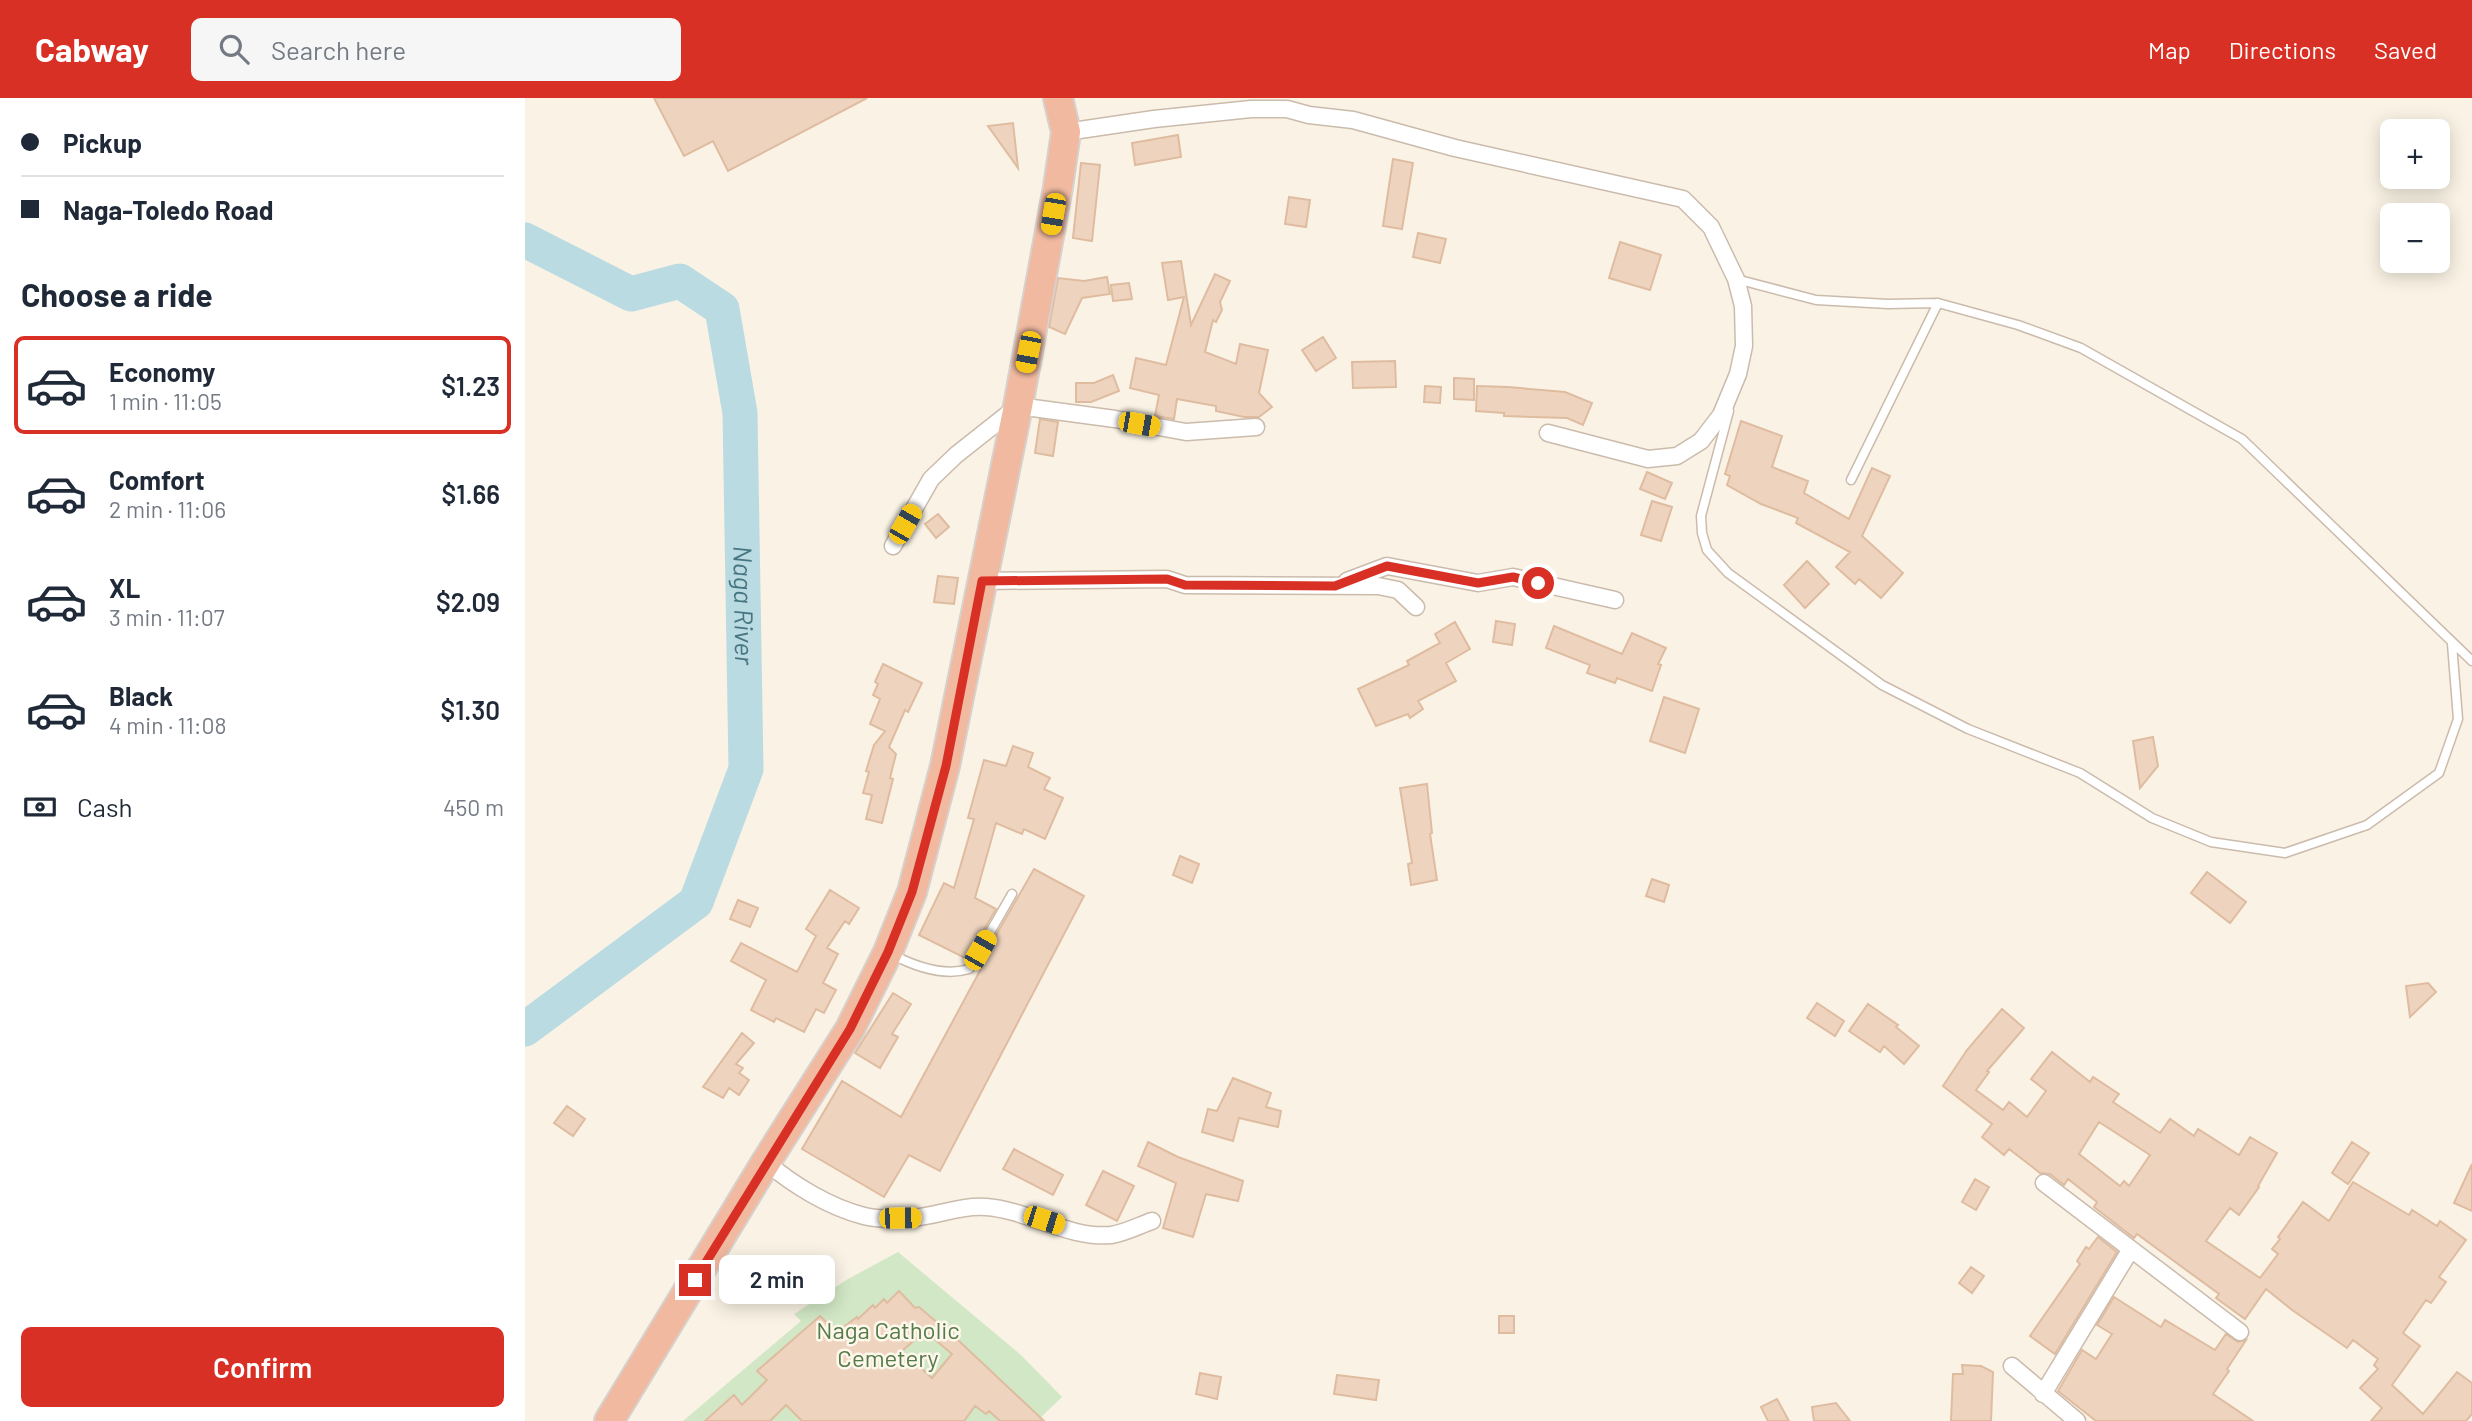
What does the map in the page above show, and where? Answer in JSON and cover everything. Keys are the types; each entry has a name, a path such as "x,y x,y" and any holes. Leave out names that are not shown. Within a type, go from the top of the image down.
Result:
{"highway":[{"path":"610,1421 766,1162 850,1029 888,952 912,892 946,766 1018,406 1066,132 1058,98"}],"street":[{"path":"1066,132 1154,119 1251,109 1287,109 1309,115 1353,120 1455,148 1683,199 1711,228 1736,279 1743,306 1744,346 1738,374 1721,415 1701,441 1677,456 1648,459 1548,433"},
{"path":"893,546 931,478 1018,406 1186,432 1256,427"},
{"path":"1335,586 1387,566 1478,583 1513,577 1615,600"},
{"path":"982,581 1167,579 1185,585 1378,586 1398,590 1416,607"},
{"path":"766,1162 787,1180 829,1202 865,1216 914,1218 985,1206 1080,1232 1112,1235 1152,1221"},
{"path":"2045,1183 2240,1332"},
{"path":"2043,1394 2131,1249"},
{"path":"2012,1366 2077,1421"}],"lane":[{"path":"1736,279 1816,300 1888,304 1938,303 2018,325 2081,348 2242,439 2472,661"},
{"path":"1851,480 1938,303"},
{"path":"1738,374 1702,516 1702,533 1707,550 1728,573 1882,685 1968,729 2080,773 2153,818 2211,842 2285,853 2367,825 2439,773 2458,719 2452,644"},
{"path":"888,952 914,966 957,973 969,969 1011,894"}],"green space":[{"name":"Naga Catholic Cemetery","path":"898,1252 1021,1355 1062,1397 1037,1421 683,1421 801,1321 794,1314 848,1279"}],"building":[{"path":"654,98 867,98 728,171 713,141 684,156"},
{"path":"1013,123 1018,168 988,126"},
{"path":"1178,135 1181,157 1135,165 1132,143"},
{"path":"1393,159 1413,163 1402,229 1383,226"},
{"path":"1081,163 1100,165 1092,241 1073,238"},
{"path":"1289,197 1310,200 1306,227 1285,224"},
{"path":"1418,233 1446,239 1440,263 1413,257"},
{"path":"1620,242 1661,255 1650,290 1609,278"},
{"path":"1181,261 1191,325 1215,274 1230,281 1220,302 1222,310 1216,322 1213,320 1205,352 1236,364 1240,344 1268,350 1259,393 1272,407 1259,417 1216,411 1216,406 1177,399 1174,419 1155,416 1159,395 1130,388 1136,358 1166,365 1184,297 1168,300 1162,263"},
{"path":"1107,277 1110,294 1082,298 1065,334 1049,327 1058,278 1084,281"},
{"path":"1129,283 1132,299 1113,301 1111,285"},
{"path":"1323,337 1336,358 1316,371 1302,350"},
{"path":"1395,361 1396,387 1353,388 1352,362"},
{"path":"1113,375 1119,391 1091,402 1076,402 1076,383 1094,383"},
{"path":"1454,378 1474,379 1474,400 1454,399"},
{"path":"1425,386 1441,387 1440,403 1424,402"},
{"path":"1477,386 1565,392 1592,403 1583,425 1567,418 1504,416 1504,413 1476,411"},
{"path":"1040,419 1058,422 1053,456 1035,453"},
{"path":"1741,421 1782,436 1772,467 1808,481 1804,493 1849,519 1872,468 1890,476 1862,536 1903,573 1881,598 1859,579 1855,584 1836,567 1850,552 1796,523 1798,518 1761,504 1727,485 1730,476 1725,474"},
{"path":"1647,472 1672,483 1665,499 1640,489"},
{"path":"1652,501 1672,507 1661,541 1641,535"},
{"path":"938,514 949,527 936,538 925,524"},
{"path":"1807,561 1829,584 1805,608 1784,585"},
{"path":"938,576 958,578 954,604 934,602"},
{"path":"1496,621 1515,624 1512,645 1493,642"},
{"path":"1455,622 1470,649 1446,663 1456,681 1418,701 1423,709 1410,718 1408,714 1376,726 1358,689 1409,665 1407,661 1440,643 1435,634"},
{"path":"1554,626 1622,654 1632,633 1666,648 1658,664 1661,665 1652,691 1617,678 1615,683 1587,673 1590,665 1546,648"},
{"path":"883,664 922,683 908,712 905,710 889,747 896,754 882,823 866,819 872,795 863,793 874,745 885,731 870,724 880,699 873,695"},
{"path":"1664,697 1699,709 1685,753 1650,741"},
{"path":"2153,737 2158,766 2140,788 2133,741"},
{"path":"1013,746 1033,753 1028,767 1050,778 1044,789 1063,798 1045,839 1024,829 1022,834 996,823 975,898 996,909 967,959 919,935 944,883 954,888 974,819 968,818 984,760 1006,766"},
{"path":"1427,784 1430,834 1437,880 1411,885 1408,864 1412,863 1400,788"},
{"path":"1180,856 1199,864 1192,883 1173,875"},
{"path":"1034,869 1084,896 940,1171 909,1155 884,1197 802,1149 842,1081 901,1117 982,967 979,965"},
{"path":"2207,872 2246,902 2230,923 2191,893"},
{"path":"1652,879 1669,885 1664,902 1646,896"},
{"path":"830,890 859,908 849,924 845,921 827,948 838,954 823,983 836,990 824,1013 816,1009 804,1032 776,1018 774,1022 751,1010 766,980 731,961 741,943 797,972 816,936 806,929"},
{"path":"738,900 758,908 750,927 730,919"},
{"path":"2428,983 2436,992 2410,1017 2406,986"},
{"path":"893,993 911,1004 892,1034 898,1037 880,1068 855,1053"},
{"path":"1817,1003 1844,1021 1835,1036 1807,1018"},
{"path":"1868,1004 1898,1025 1896,1027 1919,1046 1904,1064 1884,1046 1880,1052 1849,1031"},
{"path":"2002,1009 2024,1028 1987,1071 1989,1072 1976,1090 2003,1110 2009,1102 2027,1117 2046,1091 2031,1079 2052,1052 2090,1082 2093,1077 2119,1094 2113,1102 2160,1133 2170,1119 2194,1136 2198,1129 2239,1155 2250,1137 2277,1153 2259,1187 2239,1215 2230,1208 2206,1241 2260,1278 2278,1254 2272,1249 2280,1239 2278,1237 2303,1202 2329,1221 2353,1182 2409,1215 2412,1210 2437,1226 2440,1221 2466,1240 2439,1277 2446,1282 2431,1303 2426,1300 2403,1333 2420,1346 2392,1385 2423,1414 2457,1372 2472,1383 2472,1414 2466,1421 2371,1421 2382,1408 2360,1388 2378,1369 2374,1365 2378,1359 2353,1340 2347,1348 2266,1289 2245,1319 2216,1298 2219,1294 2137,1234 2134,1238 2094,1207 2097,1202 2068,1179 2064,1185 2050,1174 2040,1173 2009,1149 2004,1155 1982,1137 1992,1124 1943,1086 1967,1050","holes":["2099,1122 2150,1155 2129,1186 2124,1181 2120,1186 2079,1154"]},
{"path":"742,1033 754,1043 736,1064 743,1068 739,1073 749,1080 739,1095 729,1088 723,1098 703,1087"},
{"path":"1233,1078 1271,1093 1266,1107 1281,1111 1278,1127 1239,1118 1233,1141 1202,1132 1208,1109 1217,1111"},
{"path":"567,1106 585,1119 573,1136 554,1123"},
{"path":"1148,1142 1178,1157 1243,1181 1238,1201 1206,1194 1193,1237 1163,1228 1176,1183 1138,1166"},
{"path":"2352,1142 2369,1153 2348,1184 2332,1173"},
{"path":"1014,1149 1063,1175 1053,1195 1003,1169"},
{"path":"2472,1164 2472,1211 2454,1203"},
{"path":"1103,1171 1134,1186 1117,1221 1086,1205"},
{"path":"1975,1179 1989,1187 1976,1210 1962,1202"},
{"path":"2098,1237 2117,1252 2055,1354 2030,1336 2080,1264 2077,1261 2086,1247 2089,1249"},
{"path":"1971,1267 1984,1276 1972,1293 1959,1283"},
{"name":"Naga Catholic Cemetery","path":"899,1291 915,1308 919,1307 959,1341 1044,1421 1000,1421 989,1411 986,1414 975,1406 964,1421 802,1421 786,1405 770,1421 705,1421 734,1395 742,1405 767,1380 757,1371 820,1316 837,1332 857,1317 858,1319 873,1305 875,1308 884,1299 887,1303","holes":["925,1331 952,1354 932,1378 902,1351"]},
{"path":"2114,1297 2161,1327 2165,1320 2215,1350 2226,1334 2238,1342 2246,1340 2213,1394 2253,1421 2096,1421 2058,1391 2082,1350 2096,1359 2112,1334 2097,1325"},
{"path":"1499,1316 1514,1316 1514,1333 1499,1333"},
{"path":"1962,1365 1981,1366 1993,1372 1991,1421 1951,1421 1953,1374 1963,1374"},
{"path":"1200,1373 1221,1377 1217,1399 1196,1394"},
{"path":"1337,1375 1379,1380 1376,1400 1334,1394"},
{"path":"1777,1399 1789,1421 1768,1421 1761,1407"},
{"path":"1836,1403 1850,1421 1814,1421 1812,1407"}],"waterway":[{"name":"Naga River","path":"525,240 631,294 680,281 722,309 740,413 746,769 696,902 525,1029"}],"route":[{"path":"695,1280 850,1029 888,952 912,892 946,766 982,581 1167,579 1185,585 1335,586 1387,566 1478,583 1513,577 1538,583"}]}
